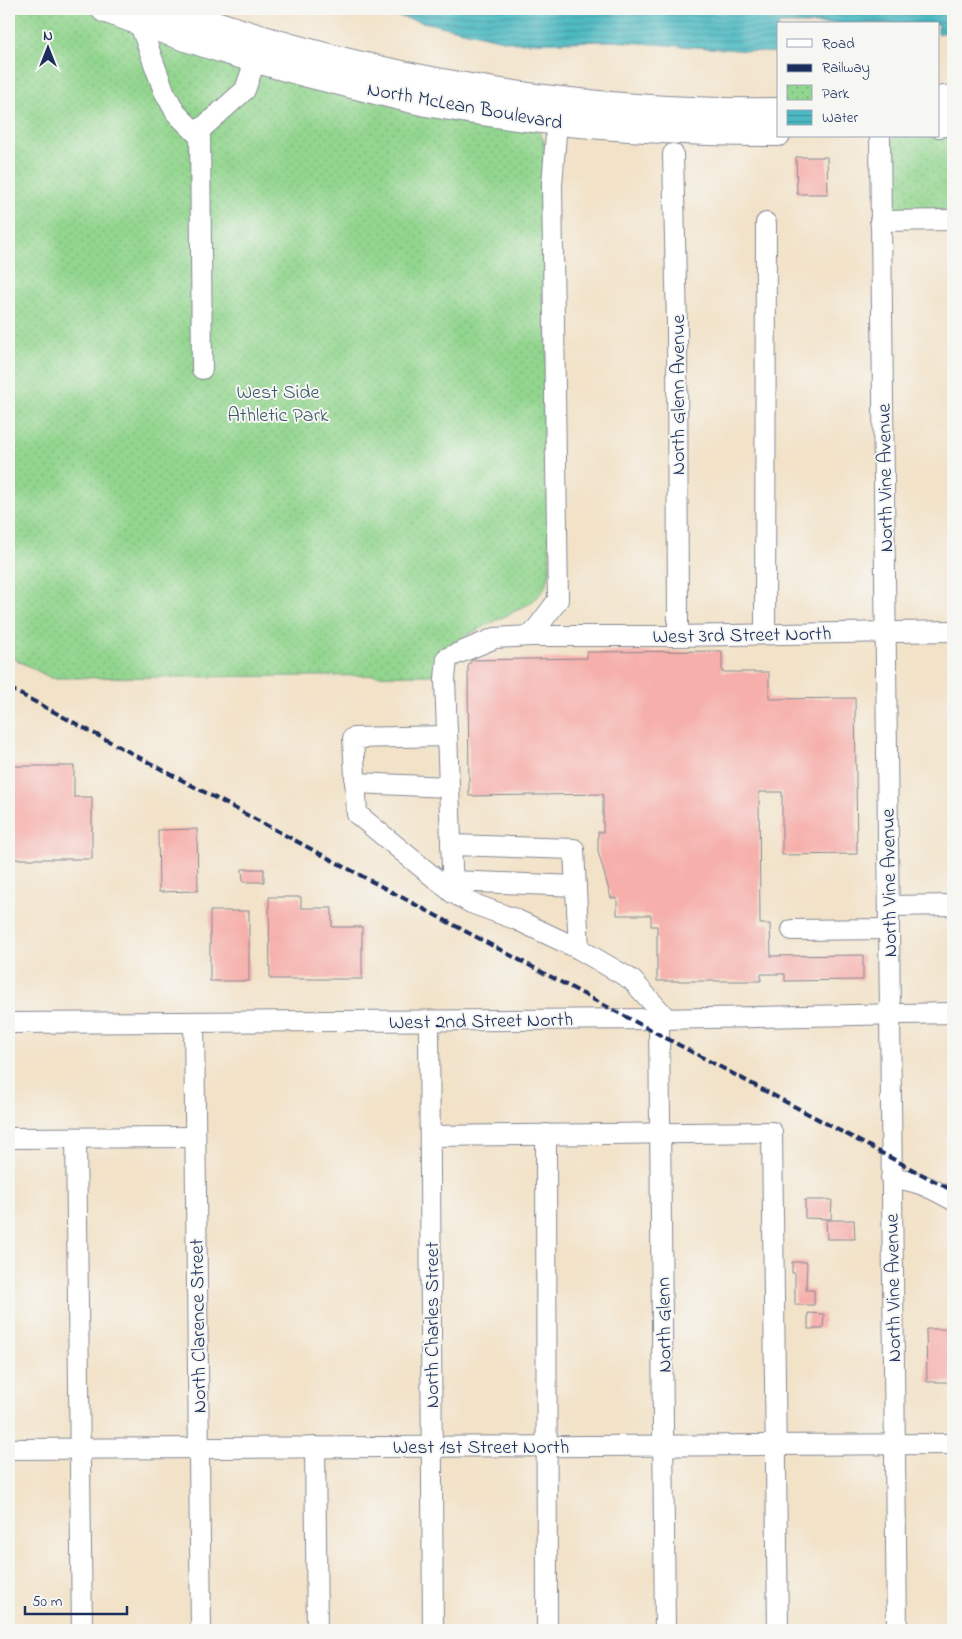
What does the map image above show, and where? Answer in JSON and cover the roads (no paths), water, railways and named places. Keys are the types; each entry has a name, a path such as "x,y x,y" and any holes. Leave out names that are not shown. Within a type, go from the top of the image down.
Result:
{"main road":[{"name":"North McLean Boulevard","path":"104,9 255,61 424,102 487,113 622,128 722,133 777,133"},
{"name":"North McLean Boulevard","path":"172,9 221,26 378,70 472,88 567,101 657,108 777,111"},
{"path":"940,100 953,98"},
{"path":"940,124 953,122"}],"street":[{"path":"139,22 160,83 176,113 200,137"},
{"path":"202,369 200,130 245,90 255,61"},
{"path":"531,636 558,600 552,185 557,122"},
{"name":"North Vine Avenue","path":"880,138 896,1630"},
{"name":"North Glenn Avenue","path":"673,154 678,636"},
{"path":"880,221 953,220"},
{"path":"765,634 766,223"},
{"name":"West 3rd Street North","path":"447,736 445,679 447,658 495,638 953,631"},
{"path":"452,887 447,736 353,738 357,814 472,903 515,919 579,949 632,980 663,1019"},
{"path":"355,784 449,787"},
{"path":"451,845 574,849 579,949"},
{"path":"452,887 576,886"},
{"path":"889,906 953,905"},
{"path":"792,930 889,929"},
{"name":"West 2nd Street North","path":"9,1023 663,1019 953,1013"},
{"name":"North Glenn","path":"663,1019 660,1133 665,1630"},
{"name":"North Charles Street","path":"429,1021 433,1630"},
{"name":"North Clarence Street","path":"194,1022 201,1630"},
{"path":"430,1136 772,1132 778,1630"},
{"path":"546,1134 547,1630"},
{"path":"9,1138 195,1137"},
{"path":"76,1138 82,1630"},
{"path":"891,1178 908,1180 924,1185 953,1200"},
{"name":"West 1st Street North","path":"9,1449 953,1444"},
{"path":"315,1447 317,1630"}],"water":[{"path":"365,9 953,9 953,31 940,34 940,22 777,22 777,53 612,41 516,43"}],"railway":[{"path":"9,688 953,1191"}],"park label":[{"name":"West Side Athletic Park","path":"278,402"}]}
